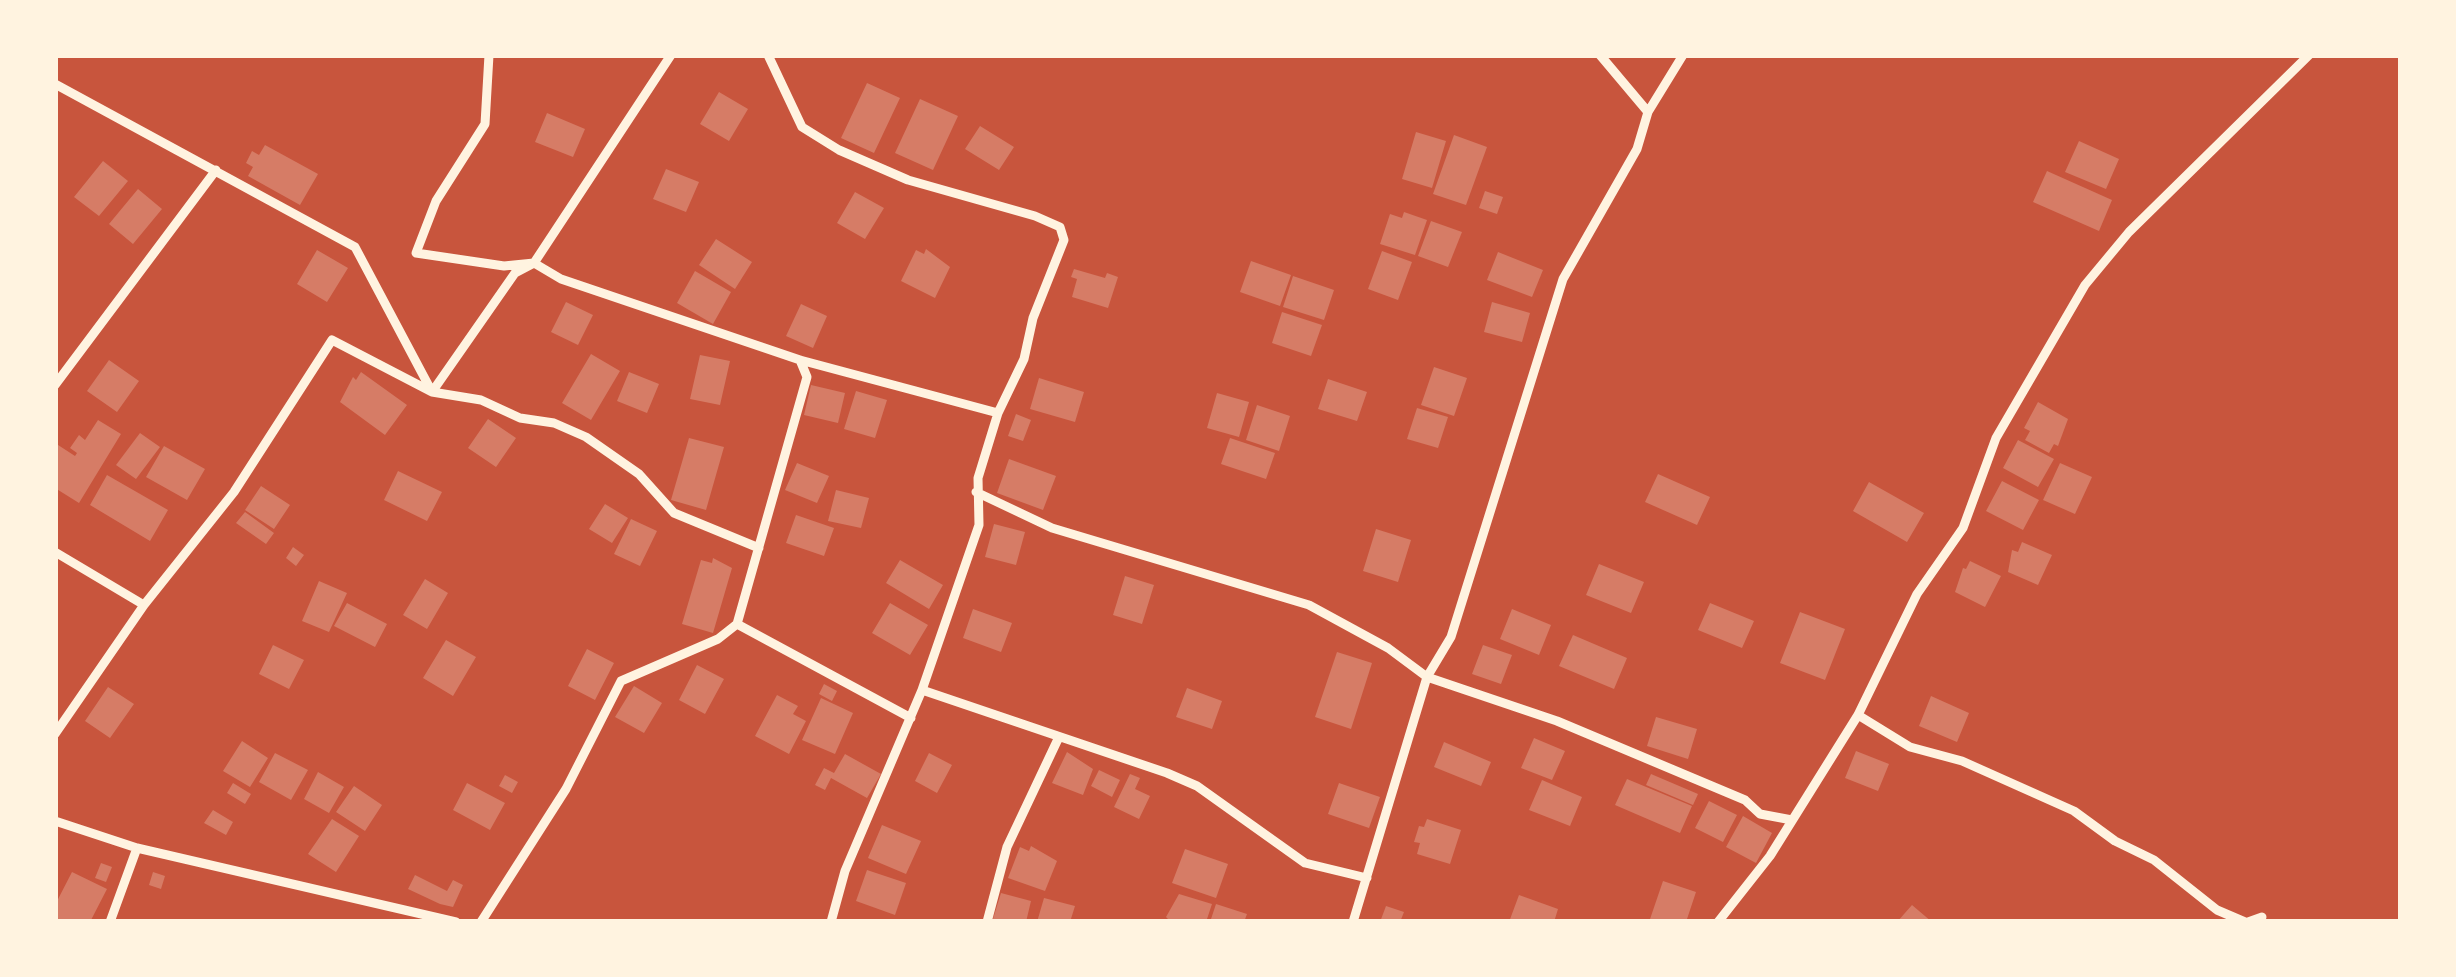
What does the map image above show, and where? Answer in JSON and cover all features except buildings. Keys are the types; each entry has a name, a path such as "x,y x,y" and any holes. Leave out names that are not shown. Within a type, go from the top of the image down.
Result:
{"street":[{"path":"489,55 485,124 436,201 416,253 504,266 534,262 561,279 800,360 998,413"},
{"path":"432,392 515,273 534,262 671,55"},
{"path":"768,55 802,127 839,150 908,180 1036,216 1060,227 1064,240 1033,318 1024,359 998,413 976,492 979,524 922,690 845,871 831,922"},
{"path":"1600,55 1648,112"},
{"path":"1352,922 1427,677 1450,637 1563,279 1637,149 1648,112 1683,55"},
{"path":"1718,922 1792,820 1858,714 1917,594 1964,528 1996,438 2085,285 2129,232 2309,55"},
{"path":"55,84 355,247 432,392"},
{"path":"55,385 216,170"},
{"path":"55,734 144,605 234,492 332,340 432,392 481,400 520,418 554,423 586,437 639,474 674,514 759,548"},
{"path":"481,922 566,789 622,681 718,638 736,624 807,377 800,360"},
{"path":"976,492 1052,528 1308,604 1388,648 1427,677 1557,721 1744,800 1760,814 1792,820"},
{"path":"55,552 144,605"},
{"path":"736,624 910,718"},
{"path":"922,690 1058,738 1110,750 1197,786 1305,863 1367,878"},
{"path":"1858,714 1910,747 1962,761 2074,811 2114,841 2154,860 2216,910 2247,922 2262,918"},
{"path":"988,922 1007,847 1058,738"},
{"path":"55,821 137,848 456,922"},
{"path":"110,922 137,848"}]}
